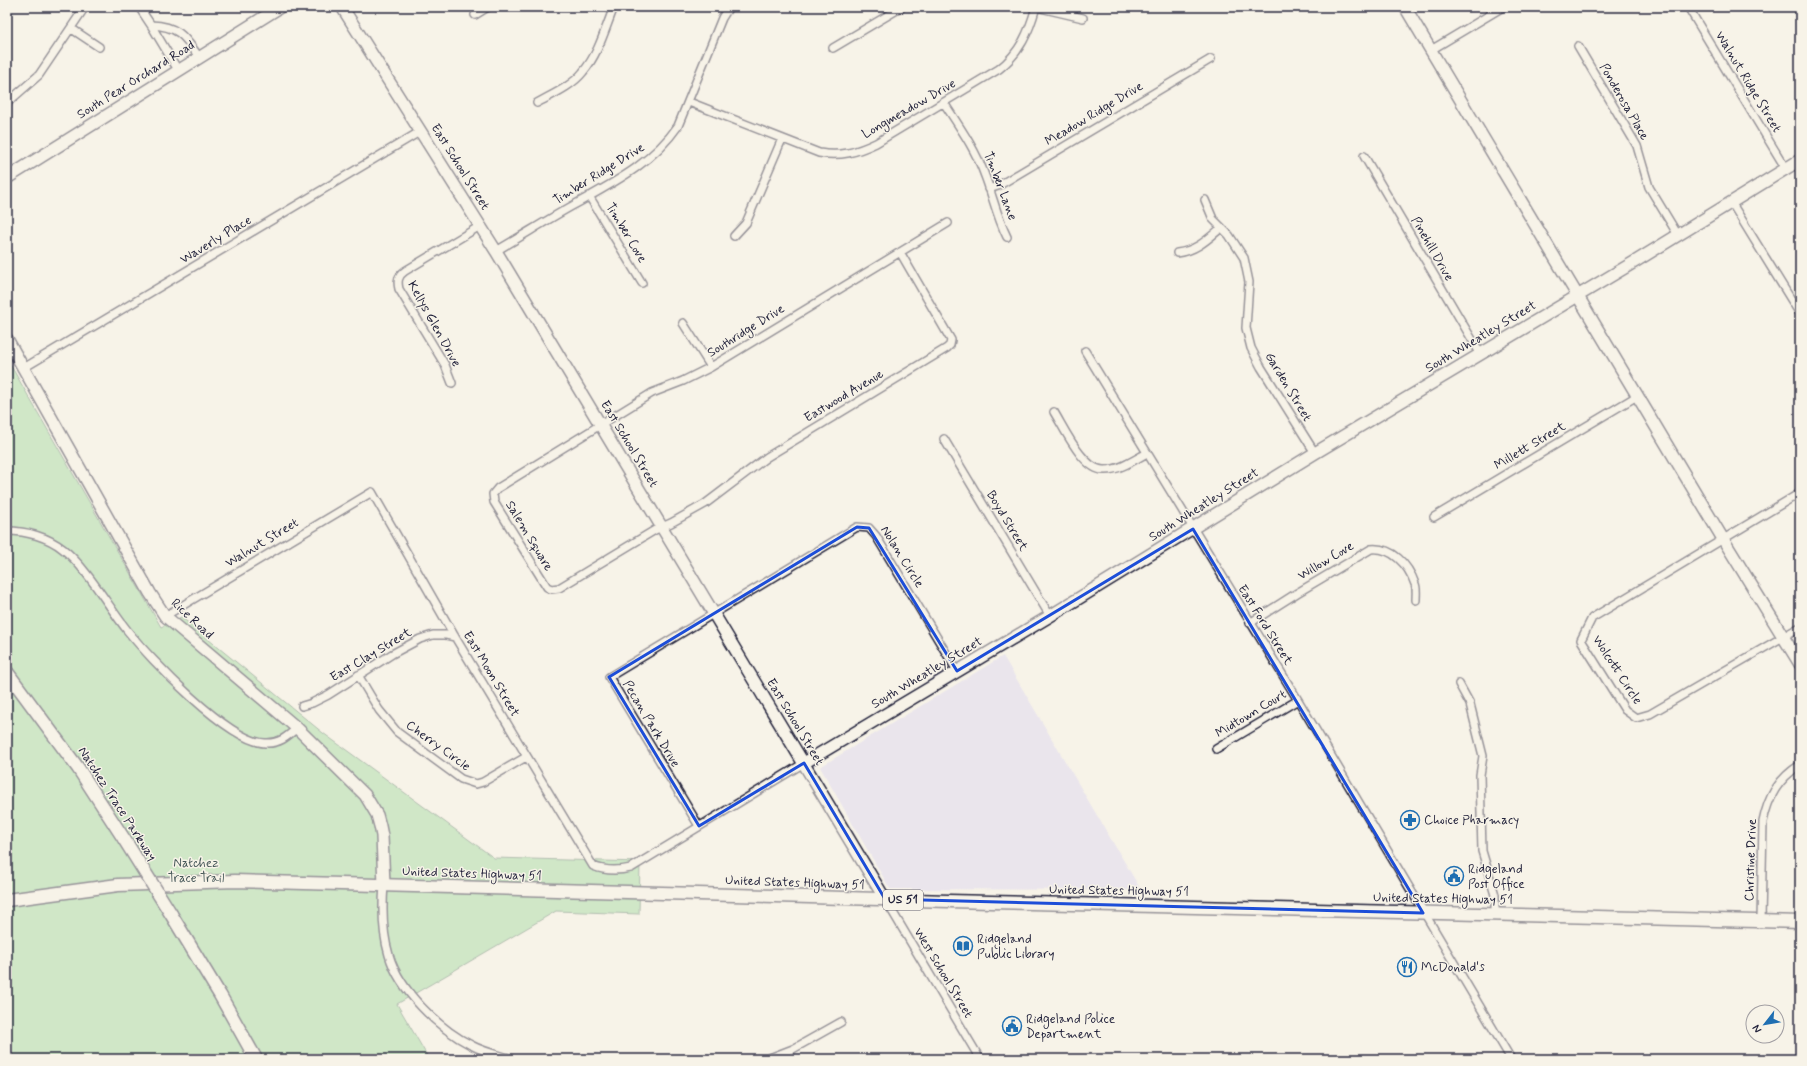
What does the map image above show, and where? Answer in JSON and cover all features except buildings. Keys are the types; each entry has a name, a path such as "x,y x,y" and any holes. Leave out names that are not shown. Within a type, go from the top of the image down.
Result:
{"main road":[{"name":"Natchez Trace Parkway","path":"7,672 78,768 124,839 220,995 256,1059"},
{"name":"United States Highway 51","path":"7,900 118,885 171,882 250,881 384,886 1800,922"}],"street":[{"path":"7,103 40,75 72,29 85,7"},
{"path":"139,7 178,70"},
{"name":"South Pear Orchard Road","path":"7,178 280,7"},
{"name":"East School Street","path":"342,7 496,251 885,899"},
{"path":"475,15 488,7"},
{"path":"537,103 560,90 583,72 598,49 614,7"},
{"name":"Timber Ridge Drive","path":"496,251 632,170 656,153 669,140 678,126 689,102 722,18 729,7"},
{"path":"833,48 902,7"},
{"path":"1036,7 1083,18"},
{"name":"Longmeadow Drive","path":"689,102 819,153 832,155 856,152 876,143 944,103 1008,62 1023,42 1036,7"},
{"path":"1405,7 1723,539 1800,664"},
{"path":"1431,50 1503,7"},
{"name":"Walnut Ridge Street","path":"1688,7 1786,169"},
{"path":"151,25 160,25 182,34 187,38 199,57"},
{"path":"72,29 99,47"},
{"name":"Ponderosa Place","path":"1578,46 1637,146 1649,187 1678,235"},
{"name":"Meadow Ridge Drive","path":"989,189 998,186 1211,59"},
{"name":"Timber Lane","path":"944,103 973,150 985,176 996,211 1007,237"},
{"name":"Waverly Place","path":"22,368 421,131"},
{"path":"734,236 746,223 782,138"},
{"name":"Pinehill Drive","path":"1364,156 1480,353"},
{"name":"South Wheatley Street","path":"621,871 631,868 1050,616 1315,453 1480,353 1578,296 1800,160"},
{"name":"Timber Cove","path":"589,196 642,283"},
{"name":"Garden Street","path":"1205,200 1213,219 1237,246 1244,258 1249,282 1246,328 1251,348 1261,367 1315,453"},
{"path":"1731,202 1800,314"},
{"path":"900,252 948,223"},
{"name":"Kellys Glen Drive","path":"452,383 445,365 399,289 397,283 400,275 405,271 480,226"},
{"path":"1177,253 1186,252 1199,246 1221,228"},
{"name":"Southridge Drive","path":"601,424 652,393 689,379 710,367 900,252"},
{"name":"Eastwood Avenue","path":"662,527 705,504 767,457 950,345 951,340 900,252"},
{"path":"683,323 710,367"},
{"name":"Rice Road","path":"7,339 150,593 165,616 297,728 355,784 372,804 377,815 382,836 384,886"},
{"name":"East Ford Street","path":"1085,351 1298,700 1511,1059"},
{"name":"Millett Street","path":"1434,517 1638,396"},
{"path":"1054,412 1080,455 1092,467 1103,471 1119,468 1147,453"},
{"name":"Salem Square","path":"601,424 498,488 493,494 494,502 544,584 551,589 559,588 662,527"},
{"name":"Boyd Street","path":"944,439 1050,616"},
{"name":"Walnut Street","path":"165,616 372,492"},
{"name":"East Moon Street","path":"372,492 455,637 593,866 600,869 621,871"},
{"name":"Wolcott Circle","path":"1800,493 1592,618 1581,640 1626,710 1636,718 1650,714 1800,627"},
{"name":"Nolan Circle","path":"714,614 857,527 869,528 876,536 957,671"},
{"path":"7,532 22,532 39,536 53,542 67,552 80,566 127,630 156,664 194,699 224,723 244,736 260,743 282,740 297,728"},
{"name":"Willow Cove","path":"1250,623 1371,549 1379,548 1387,550 1402,562 1415,585 1416,600"},
{"name":"Pecan Park Drive","path":"699,826 609,677 714,614"},
{"name":"East Clay Street","path":"302,706 328,695 358,675 420,639 433,635 455,637"},
{"name":"Cherry Circle","path":"358,675 379,710 397,732 461,779 476,784 483,782 526,757"},
{"path":"1459,684 1470,704 1482,756 1480,775 1482,851 1494,895 1495,914"},
{"name":"Midtown Court","path":"1216,749 1298,700"},
{"name":"Christine Drive","path":"1761,921 1763,822 1766,807 1771,795 1784,776 1800,765"},
{"path":"384,886 382,914 389,955 402,982 417,1002 458,1037 482,1050 512,1059"},
{"name":"West School Street","path":"885,899 980,1059"},
{"path":"767,1059 793,1049 841,1022"}],"highlighted area":[{"path":"857,527 869,528 957,671 1193,529 1423,913 885,899 804,763 699,826 609,677"}],"shaded area":[{"path":"1003,656 1141,890 890,889 820,767"}],"green space":[{"name":"Natchez Trace Trail","path":"7,359 161,627 181,617 323,733 494,858 640,862 639,914 556,911 397,1004 429,1059 7,1059"}],"place":[{"name":"Choice Pharmacy","path":"1410,820"},
{"name":"Ridgeland Post Office","path":"1454,876"},
{"name":"Ridgeland Public Library","path":"963,946"},
{"name":"McDonald's","path":"1407,967"},
{"name":"Ridgeland Police Department","path":"1012,1026"}]}
